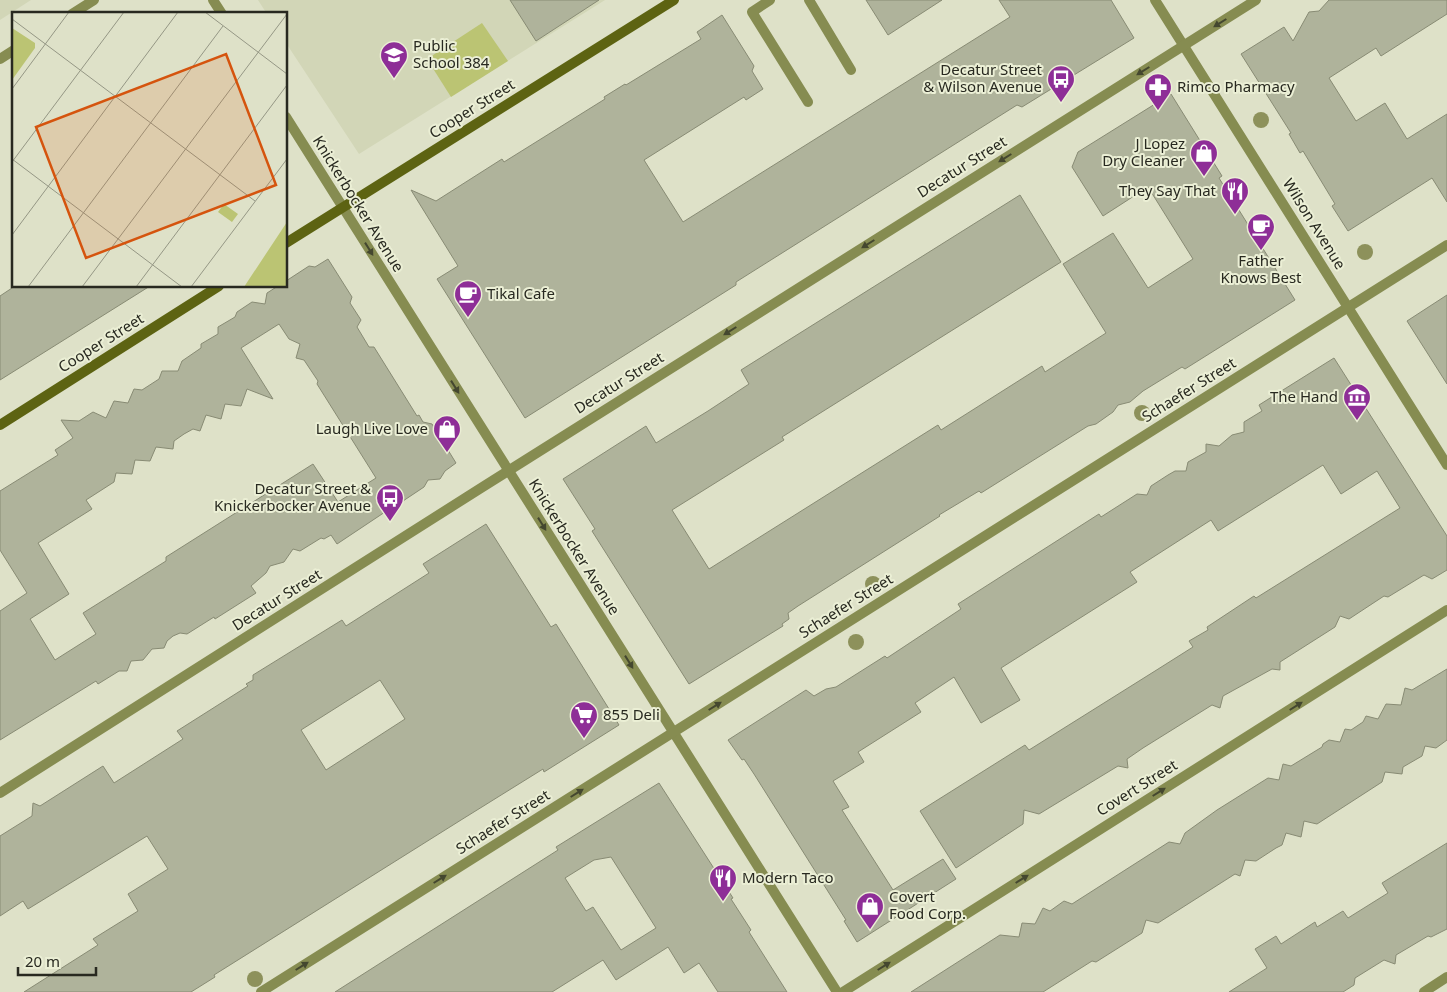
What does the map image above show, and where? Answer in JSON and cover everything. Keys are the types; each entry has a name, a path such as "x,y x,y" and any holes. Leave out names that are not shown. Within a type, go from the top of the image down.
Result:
{"main road":[{"name":"Cooper Street","path":"288,243 674,0"},
{"name":"Cooper Street","path":"0,425 216,288"}],"street":[{"path":"75,12 94,0"},
{"path":"213,0 221,12"},
{"path":"770,0 752,12 808,102"},
{"path":"809,0 851,70"},
{"name":"Wilson Avenue","path":"1155,0 1447,465"},
{"name":"Decatur Street","path":"0,794 508,471 1256,0"},
{"path":"0,59 12,51"},
{"name":"Knickerbocker Avenue","path":"288,120 837,992"},
{"name":"Schaefer Street","path":"261,992 1447,245"},
{"name":"Covert Street","path":"843,992 1447,610"},
{"path":"1424,992 1447,977"}],"shaded area":[{"path":"0,0 31,0 12,12 0,20"},
{"name":"Public School 384","path":"258,0 605,0 359,154 288,46 288,12 266,12"}],"green space":[{"path":"482,23 508,61 451,97 427,59"}],"building":[{"path":"510,0 599,0 536,41"},
{"path":"866,0 942,0 888,35"},
{"path":"999,0 1111,0 1134,38 1022,107 1017,105 525,418 437,279 458,266 411,190 436,201 502,159 504,162 605,99 604,97 701,39 697,32 722,15 754,66 752,71 763,89 746,100 744,97 644,160 683,222 1010,17"},
{"path":"1329,0 1447,0 1447,14 1381,56 1376,48 1329,78 1356,121 1385,103 1407,139 1447,114 1447,202 1432,178 1348,231 1332,206 1335,204 1303,151 1300,153 1289,134 1291,133 1241,54 1284,27 1293,41 1309,12 1319,11"},
{"path":"1171,94 1222,176 1219,178 1295,300 1185,369 1182,367 1143,391 1130,402 1118,405 1113,412 1096,424 1088,426 981,493 979,491 939,515 788,613 789,619 782,624 783,626 689,684 592,531 595,529 563,479 646,426 656,443 708,411 749,384 741,370 1020,195 1061,262 782,437 784,440 672,510 709,569 938,425 941,430 1042,366 1045,372 1106,333 1063,264 1113,233 1148,288 1193,259 1148,187 1103,216 1072,167 1078,152"},
{"path":"328,259 352,297 350,303 361,320 357,327 369,347 374,347 417,416 419,415 423,422 432,424 456,463 445,471 440,479 428,480 424,487 400,503 389,503 385,512 337,544 331,535 324,539 321,538 300,551 293,549 284,562 270,566 266,573 251,586 256,593 187,634 180,633 173,636 167,641 164,648 152,649 143,660 131,661 127,671 119,671 98,684 96,681 0,740 0,611 27,593 0,550 0,491 58,455 55,450 73,438 61,420 79,421 93,412 106,418 114,401 128,403 134,389 142,390 159,379 162,371 178,371 182,361 201,348 201,344 218,334 218,327 235,317 237,312 252,302 265,304 267,293 275,288 288,288 288,280 309,266 315,267","holes":["279,324 289,339 300,344 296,358 304,360 376,478 338,502 313,464 166,557 166,561 83,613 96,634 55,660 30,619 69,594 38,543 92,509 86,500 114,482 116,473 132,474 135,460 150,461 156,447 173,449 174,441 184,434 193,429 200,431 206,415 221,419 225,404 241,406 247,389 273,399 241,348"]},
{"path":"12,288 147,288 0,380 0,296"},
{"path":"1447,295 1447,384 1407,321"},
{"path":"1334,358 1447,536 1447,570 1432,579 1424,575 1388,597 1384,596 1349,619 1340,616 1335,627 1280,662 1280,670 1272,669 1223,696 1220,708 1212,705 1127,759 1128,768 1118,766 1039,814 1024,810 1023,824 956,868 920,811 1025,745 1029,750 1155,671 1193,647 1189,641 1208,630 1207,627 1254,596 1256,598 1400,508 1377,471 1341,494 1323,465 1218,531 1211,520 1130,572 1137,582 1001,668 1020,700 981,723 954,677 915,703 921,712 858,752 864,762 833,781 849,807 842,810 893,890 943,859 956,879 857,942 844,921 846,920 754,774 728,740 806,690 814,696 826,689 836,687 885,656 887,658 961,609 958,604 1099,514 1101,517 1137,494 1147,495 1151,486 1175,471 1186,471 1188,462 1206,452 1206,444 1219,446 1232,435 1244,432 1244,422 1262,411 1259,405"},
{"path":"486,524 551,627 556,624 619,725 544,772 543,769 461,820 214,975 215,977 191,992 24,992 98,945 93,939 138,911 128,894 168,869 147,836 28,909 23,901 0,916 0,836 32,816 33,803 40,806 103,766 114,783 183,739 177,731 248,686 246,684 253,680 253,675 342,620 346,626 429,573 423,564","holes":["380,680 405,719 326,770 301,730"]},
{"path":"1447,669 1447,740 1436,748 1425,746 1422,756 1403,767 1402,774 1385,772 1382,782 1317,824 1304,821 1301,837 1286,833 1282,845 1256,861 1245,860 1240,876 1235,874 1158,923 1146,920 1142,933 1096,962 1092,961 1043,992 911,992 1000,935 1019,937 1022,923 1035,924 1043,908 1050,911 1064,901 1072,904 1169,842 1180,844 1185,833 1217,810 1268,778 1279,780 1283,764 1291,766 1322,747 1329,740 1340,742 1345,729 1351,730 1363,722 1366,716 1378,719 1386,704 1401,705 1405,688 1412,690"},
{"path":"659,783 733,898 731,899 751,930 749,932 787,992 718,992 699,963 684,973 668,947 616,980 603,960 552,992 335,992 558,850 556,847","holes":["611,857 656,928 621,950 593,907 586,911 565,878 594,860"]},
{"path":"1447,843 1447,929 1431,937 1428,936 1396,955 1395,964 1384,960 1355,978 1354,985 1343,992 1229,992 1267,968 1255,949 1276,936 1281,944 1315,922 1317,927 1343,911 1348,918 1388,893 1382,883"}],"place":[{"name":"Public School 384","path":"394,79"},
{"name":"Decatur Street & Wilson Avenue","path":"1061,103"},
{"name":"Rimco Pharmacy","path":"1158,111"},
{"name":"J Lopez Dry Cleaner","path":"1204,177"},
{"name":"They Say That","path":"1235,215"},
{"name":"Father Knows Best","path":"1261,251"},
{"name":"Tikal Cafe","path":"468,318"},
{"name":"The Hand","path":"1357,421"},
{"name":"Laugh Live Love","path":"447,453"},
{"name":"Decatur Street & Knickerbocker Avenue","path":"390,522"},
{"name":"855 Deli","path":"584,739"},
{"name":"Modern Taco","path":"723,902"},
{"name":"Covert Food Corp.","path":"870,930"}]}
